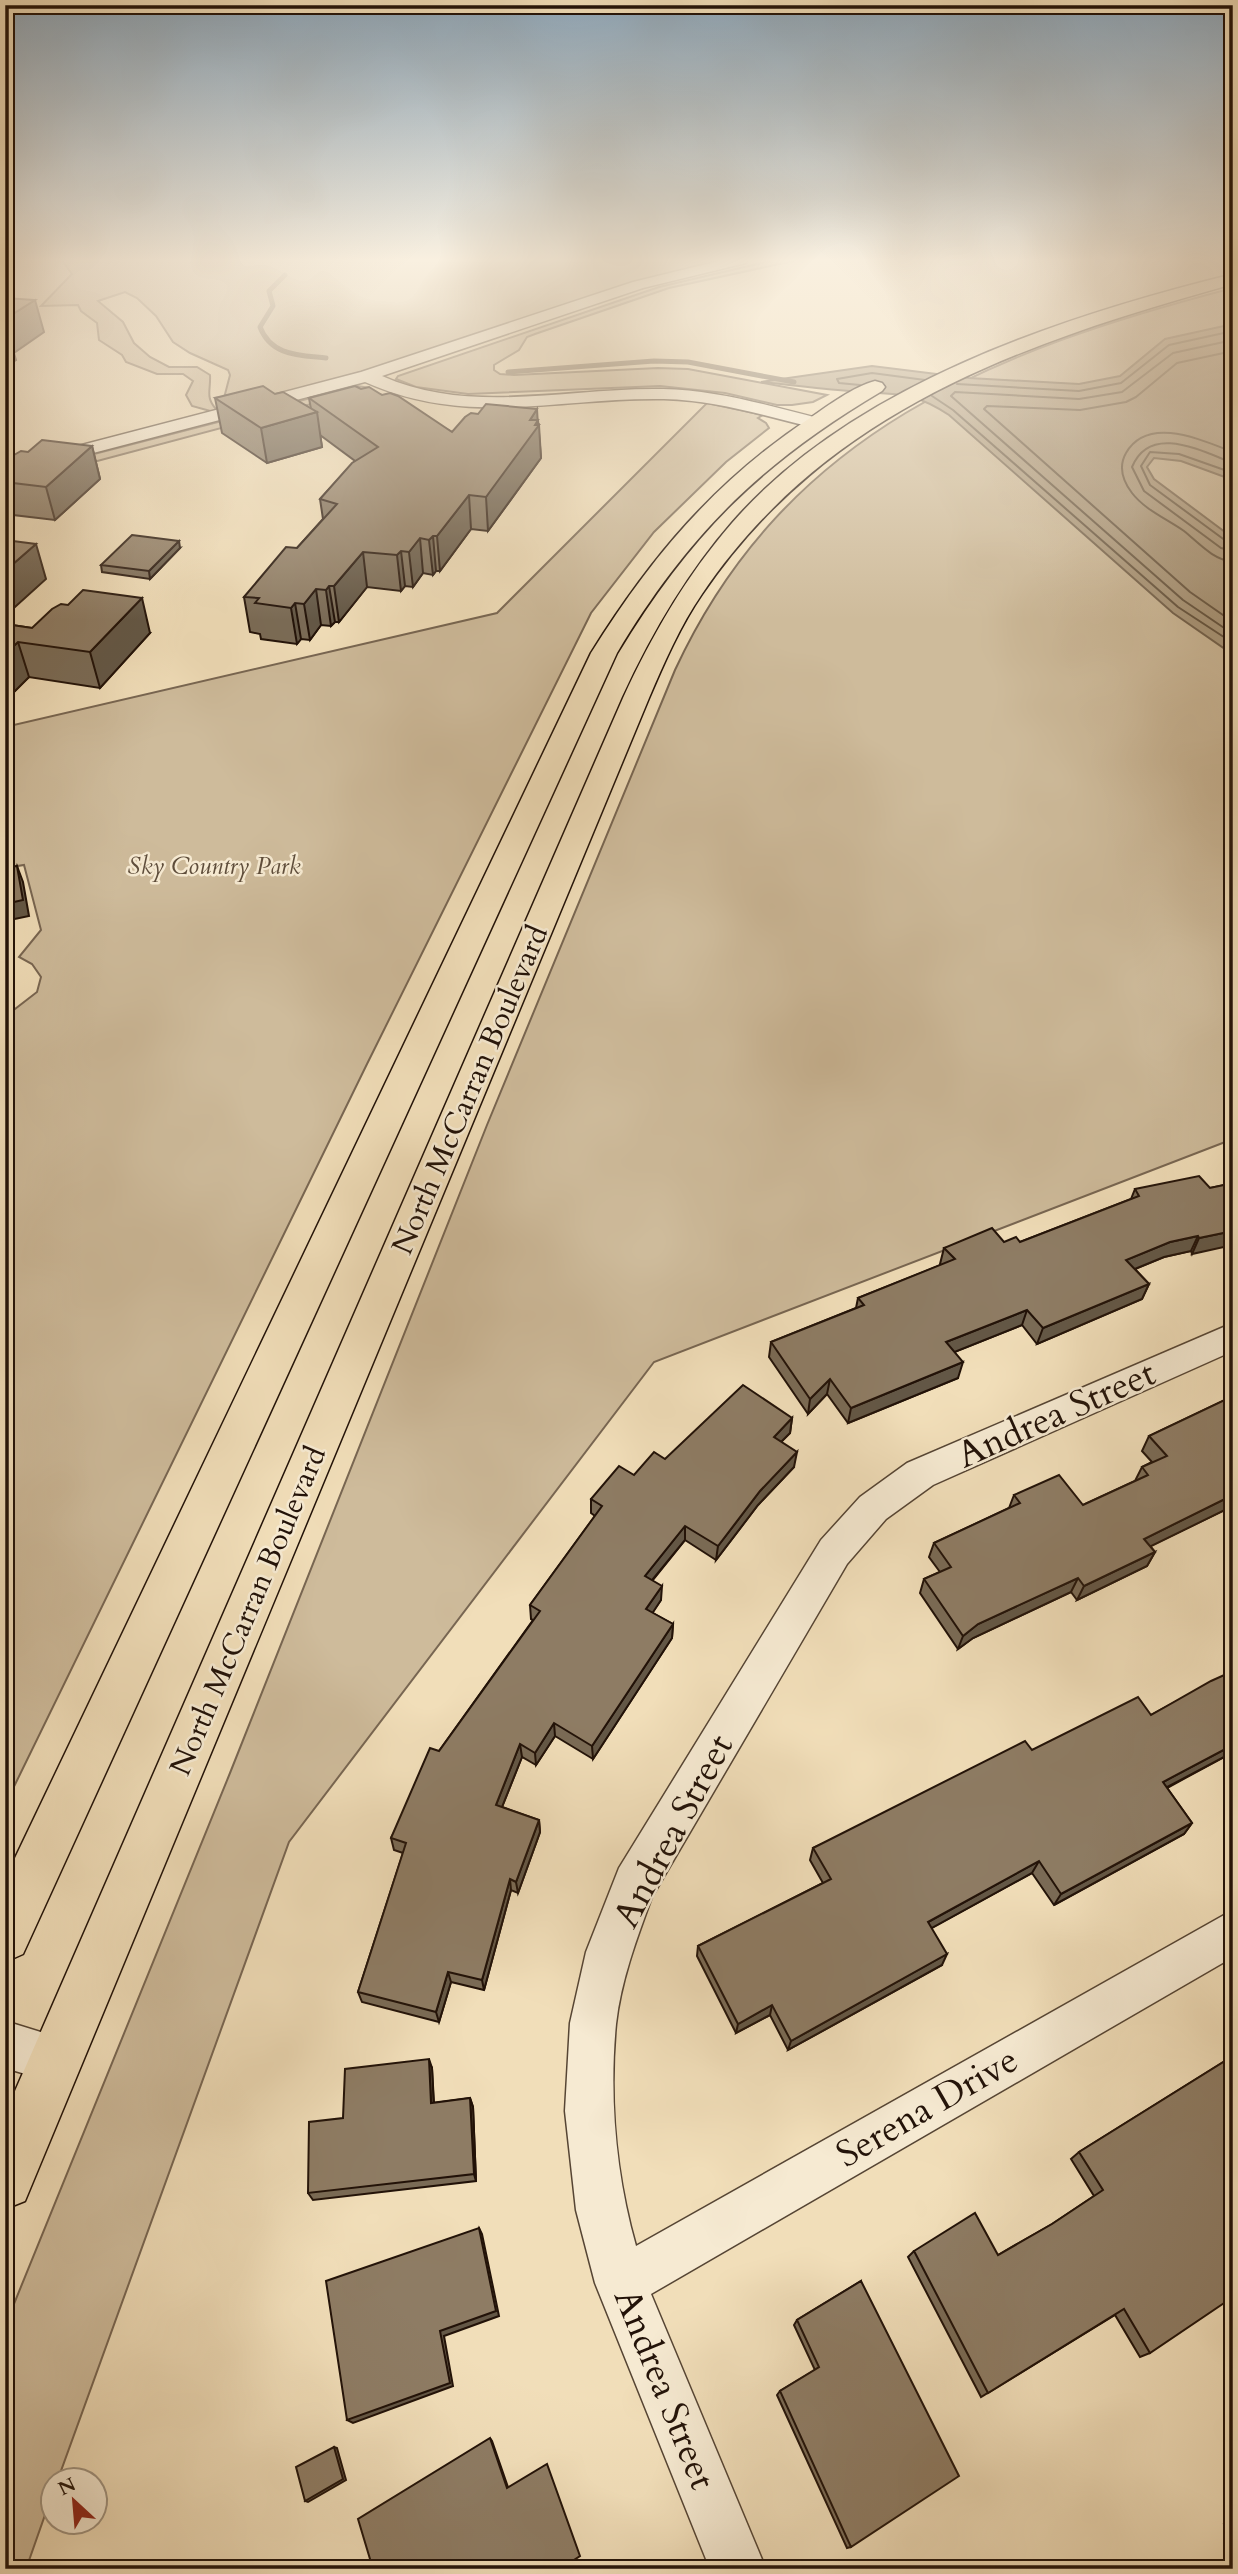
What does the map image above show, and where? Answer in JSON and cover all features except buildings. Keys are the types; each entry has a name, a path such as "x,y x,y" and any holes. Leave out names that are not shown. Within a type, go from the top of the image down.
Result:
{"main road":[{"name":"North McCarran Boulevard","path":"5,2181 31,2052 652,663 691,591 737,532 834,428 888,380"},
{"name":"North McCarran Boulevard","path":"5,1936 604,653 658,567 696,524 770,454 941,380"}],"street":[{"path":"5,471 352,380"},
{"path":"375,380 413,395 461,401 640,394 693,396 722,400 834,428"},
{"name":"Andrea Street","path":"738,2569 621,2283 601,2210 589,2111 593,2023 609,1952 635,1884 834,1552 873,1508 920,1474 1233,1336"},
{"name":"Serena Drive","path":"621,2283 1233,1932"}],"green space":[{"path":"210,380 210,397 216,409 214,412 192,406 186,395 193,381"},
{"path":"229,380 331,380 244,404 224,398"},
{"path":"399,380 747,380 827,395 813,402 777,405 725,393 660,386 468,394 416,387"},
{"path":"967,380 1233,380 1233,1139 654,1362 289,1842 63,2466 38,2466 38,2535 26,2569 5,2569 5,2326 230,1773 487,1125 675,670 721,588 775,519 837,461 906,413"},
{"path":"357,386 371,388 56,472 5,477"},
{"name":"Sky Country Park","path":"707,403 763,415 758,418 769,428 726,462 654,532 591,613 5,1805 5,1130 14,1127 6,1016 37,992 41,977 32,964 19,957 41,930 24,865 5,868 5,727 497,613"}],"water":[{"path":"1008,380 1079,384 1099,380 1233,380 1233,480 1181,461 1154,458 1147,467 1154,479 1233,538 1233,651 1225,649 1173,613 949,415 935,407 900,395 761,382"}],"waterway":[{"path":"784,380 794,382"}]}
